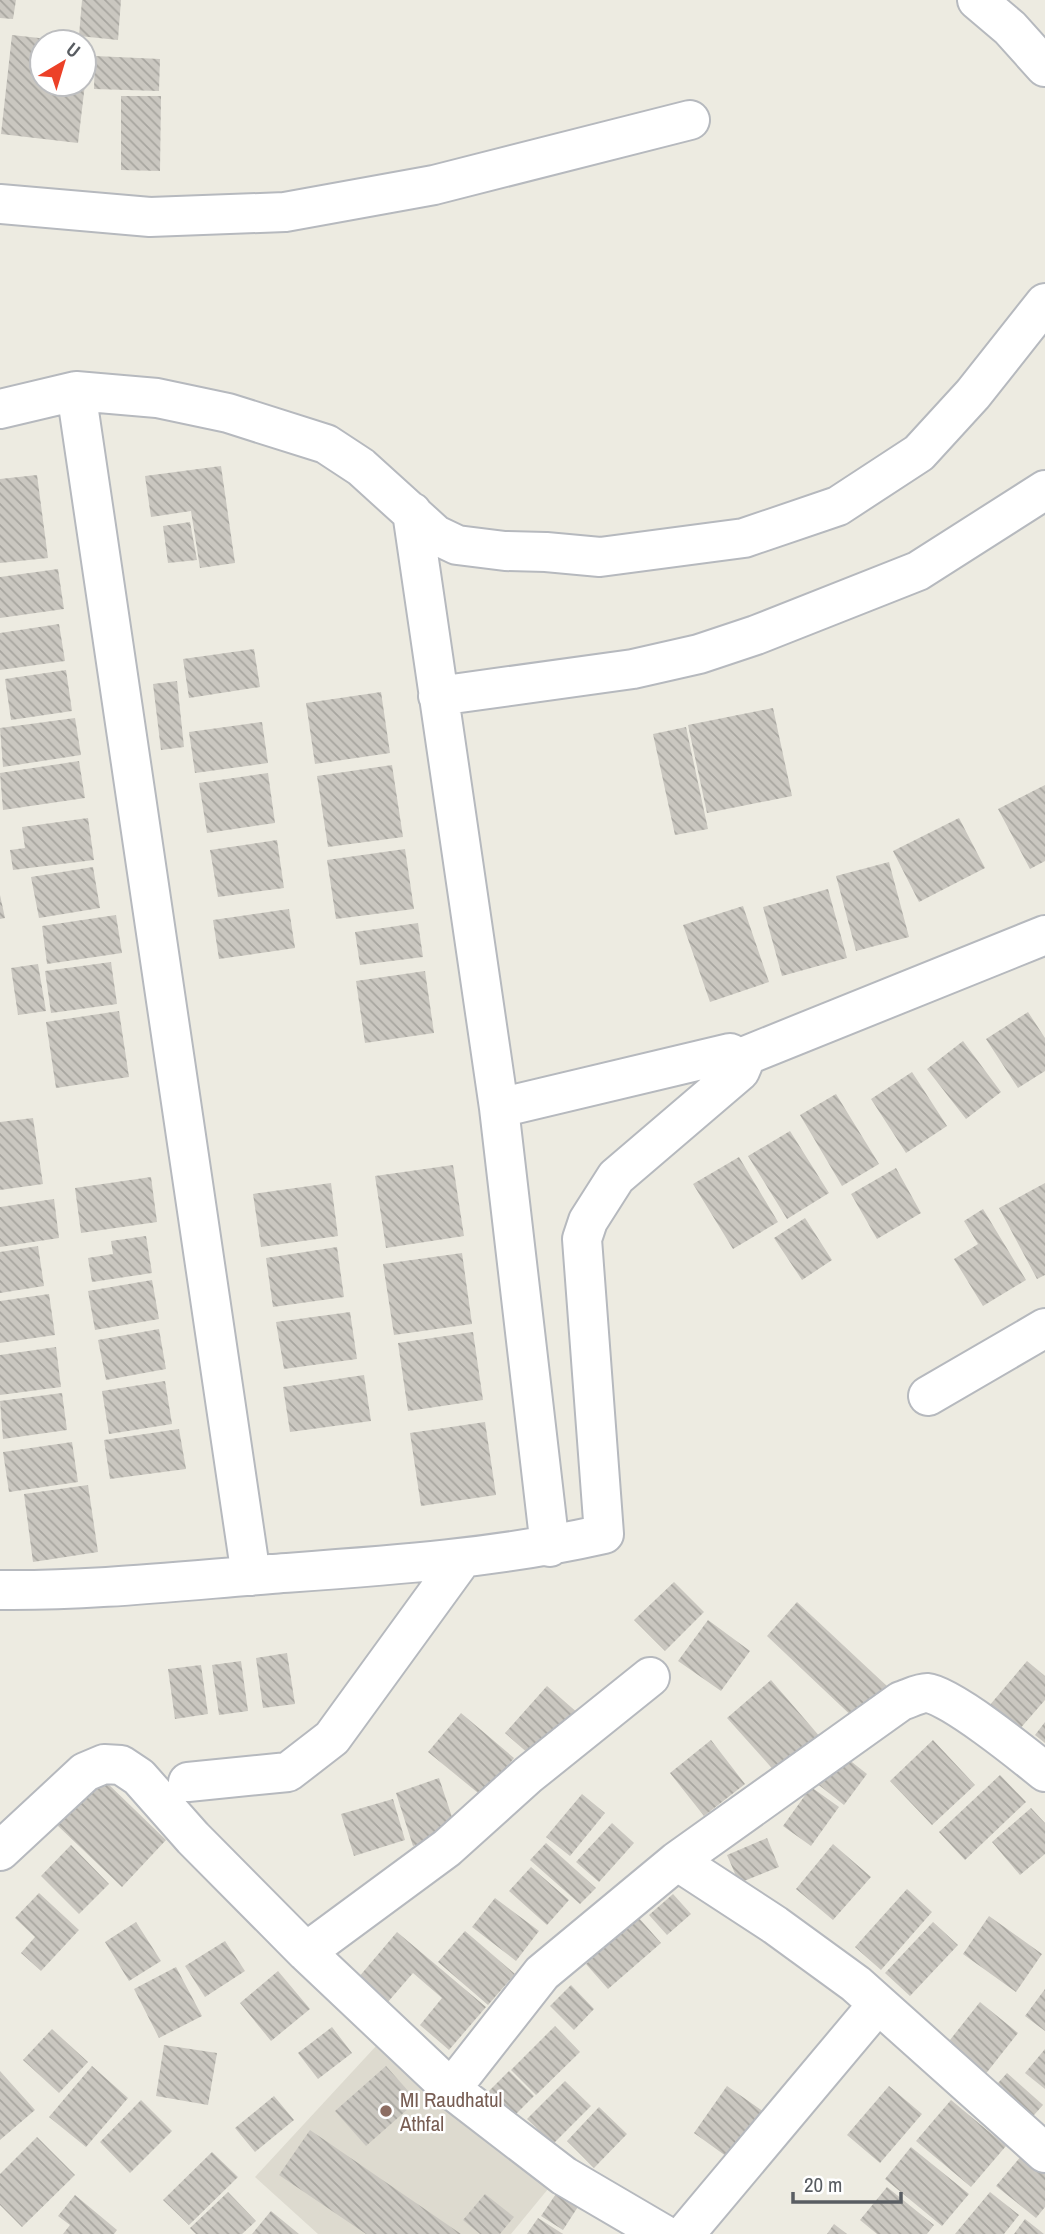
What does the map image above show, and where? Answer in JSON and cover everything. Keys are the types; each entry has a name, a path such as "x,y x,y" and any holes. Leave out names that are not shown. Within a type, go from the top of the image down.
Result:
{"street":[{"path":"978,0 1010,28 1045,67"},
{"path":"0,204 150,217 285,212 434,185 690,120"},
{"path":"0,409 76,391 157,398 228,413 326,444 361,467 436,535 457,545 600,558 686,547 756,534 838,506 919,453 981,385 1045,303"},
{"path":"76,391 251,1576"},
{"path":"438,696 633,669 699,654 918,571 1045,490"},
{"path":"412,512 499,1108 550,1546"},
{"path":"740,1058 1045,935"},
{"path":"0,1590 42,1590 251,1576 462,1559 550,1546 604,1534 582,1239 588,1221 616,1177 740,1071 743,1064 740,1058 730,1053 499,1108"},
{"path":"928,1396 1045,1328"},
{"path":"188,1782 288,1772 332,1738 462,1559"},
{"path":"306,1952 447,1848 528,1775 650,1677"},
{"path":"451,2089 542,1973 677,1861 901,1701 925,1693 944,1699 1013,1746 1045,1772"},
{"path":"0,1851 85,1772 104,1765 121,1765 139,1776 193,1838 306,1952 451,2089 564,2176 663,2234"},
{"path":"677,1861 775,1925 856,1984 1045,2152"},
{"path":"685,2234 878,2004"}],"shaded area":[{"name":"MI Raudhatul Athfal","path":"377,2045 548,2189 511,2234 318,2234 255,2177"}],"building":[{"path":"0,0 16,0 13,19 0,18"},
{"path":"82,0 121,0 118,40 98,38 98,28 80,28"},
{"path":"12,35 28,37 28,98 83,98 78,143 1,134"},
{"path":"98,56 160,59 159,91 98,89"},
{"path":"121,96 161,96 160,171 121,170"},
{"path":"221,466 235,563 200,568 191,511 151,517 145,476"},
{"path":"37,475 48,558 0,563 0,479"},
{"path":"190,522 197,560 168,563 163,526"},
{"path":"58,569 64,609 0,618 0,577"},
{"path":"59,624 65,661 0,670 0,633"},
{"path":"254,649 260,687 189,698 183,659"},
{"path":"66,670 72,711 11,720 5,679"},
{"path":"177,681 184,747 161,750 153,684"},
{"path":"381,692 390,753 315,764 306,703"},
{"path":"773,708 792,796 707,813 688,725"},
{"path":"75,718 81,755 3,767 0,728"},
{"path":"262,722 268,763 195,773 189,732"},
{"path":"686,727 708,829 675,835 653,734"},
{"path":"79,761 85,798 3,810 0,773"},
{"path":"392,765 403,837 328,847 317,776"},
{"path":"268,773 275,823 207,833 199,783"},
{"path":"1045,785 1045,861 1030,869 998,809"},
{"path":"88,818 94,860 13,870 10,850 25,848 22,827"},
{"path":"959,818 985,868 919,902 893,851"},
{"path":"277,840 284,888 218,897 210,850"},
{"path":"405,849 414,909 336,919 327,860"},
{"path":"889,862 909,937 856,951 836,876"},
{"path":"93,867 100,908 39,918 31,877"},
{"path":"828,889 847,958 782,976 763,907"},
{"path":"0,895 5,918 0,919"},
{"path":"743,906 769,982 710,1002 683,925"},
{"path":"289,909 295,948 219,959 213,920"},
{"path":"116,915 122,953 47,964 42,926"},
{"path":"418,923 423,957 360,965 355,932"},
{"path":"111,962 117,1004 51,1013 45,971"},
{"path":"38,964 46,1011 18,1015 11,968"},
{"path":"425,971 434,1033 365,1043 356,981"},
{"path":"119,1011 129,1077 56,1088 46,1022"},
{"path":"1028,1012 1045,1038 1045,1071 1018,1088 986,1039"},
{"path":"963,1041 1001,1092 966,1119 927,1069"},
{"path":"912,1072 947,1126 906,1153 871,1099"},
{"path":"836,1094 879,1164 842,1186 800,1115"},
{"path":"33,1118 43,1184 0,1190 0,1122"},
{"path":"790,1131 829,1193 787,1219 748,1156"},
{"path":"739,1157 778,1222 733,1249 693,1184"},
{"path":"453,1165 464,1236 386,1248 375,1176"},
{"path":"896,1168 921,1213 877,1239 851,1194"},
{"path":"151,1177 157,1222 81,1233 75,1188"},
{"path":"331,1183 338,1236 261,1247 253,1194"},
{"path":"1045,1183 1045,1275 1037,1279 999,1208"},
{"path":"54,1199 59,1238 0,1247 0,1207"},
{"path":"983,1209 1026,1280 983,1306 954,1259 978,1244 964,1221"},
{"path":"805,1218 832,1260 802,1280 774,1238"},
{"path":"146,1236 152,1273 92,1282 88,1258 113,1254 111,1241"},
{"path":"38,1246 44,1286 0,1293 0,1252"},
{"path":"337,1247 344,1297 273,1307 266,1258"},
{"path":"462,1253 472,1324 394,1335 383,1264"},
{"path":"152,1280 159,1319 95,1330 88,1291"},
{"path":"49,1294 55,1335 0,1343 0,1301"},
{"path":"350,1312 357,1359 284,1369 276,1322"},
{"path":"159,1329 166,1369 106,1380 98,1340"},
{"path":"473,1332 483,1400 408,1411 398,1343"},
{"path":"56,1347 61,1387 0,1395 0,1355"},
{"path":"364,1375 371,1421 290,1432 283,1387"},
{"path":"165,1381 172,1424 109,1434 102,1391"},
{"path":"62,1393 67,1430 3,1439 0,1401"},
{"path":"485,1422 496,1495 421,1506 410,1433"},
{"path":"179,1429 186,1469 110,1479 104,1440"},
{"path":"72,1442 78,1482 9,1492 3,1452"},
{"path":"88,1485 98,1552 33,1562 24,1494"},
{"path":"674,1582 704,1612 665,1651 634,1620"},
{"path":"797,1602 890,1689 859,1723 767,1636"},
{"path":"708,1620 750,1651 721,1691 678,1661"},
{"path":"287,1653 295,1704 263,1708 256,1658"},
{"path":"241,1661 248,1711 219,1715 212,1665"},
{"path":"1027,1661 1045,1676 1045,1700 1018,1731 989,1706"},
{"path":"201,1665 208,1714 175,1719 168,1669"},
{"path":"771,1680 821,1738 779,1776 727,1718"},
{"path":"547,1686 580,1715 538,1762 505,1733"},
{"path":"461,1713 514,1758 483,1797 428,1752"},
{"path":"1045,1722 1045,1743 1035,1735"},
{"path":"711,1740 745,1784 704,1816 670,1773"},
{"path":"933,1740 975,1785 932,1825 890,1781"},
{"path":"838,1751 867,1774 844,1805 815,1782"},
{"path":"1000,1775 1026,1802 965,1860 939,1832"},
{"path":"102,1778 166,1840 122,1887 57,1825"},
{"path":"439,1778 457,1832 413,1846 396,1793"},
{"path":"811,1787 839,1807 811,1846 783,1826"},
{"path":"582,1794 605,1813 570,1856 546,1837"},
{"path":"393,1799 405,1840 354,1856 341,1814"},
{"path":"1031,1808 1045,1823 1045,1854 1020,1875 992,1842"},
{"path":"612,1823 634,1843 599,1882 576,1862"},
{"path":"767,1838 779,1867 739,1883 727,1855"},
{"path":"546,1843 596,1888 580,1904 530,1860"},
{"path":"833,1844 871,1877 833,1920 796,1889"},
{"path":"71,1845 109,1884 79,1914 41,1876"},
{"path":"531,1867 569,1900 547,1925 509,1891"},
{"path":"907,1889 932,1912 881,1970 855,1947"},
{"path":"39,1893 79,1930 41,1971 21,1953 35,1937 15,1918"},
{"path":"673,1894 691,1914 667,1935 649,1915"},
{"path":"495,1898 539,1931 516,1961 472,1927"},
{"path":"989,1916 1042,1954 1016,1992 963,1954"},
{"path":"638,1917 661,1943 608,1989 586,1964"},
{"path":"136,1922 161,1961 129,1981 105,1942"},
{"path":"933,1922 958,1945 910,1996 885,1973"},
{"path":"465,1931 515,1974 488,2005 438,1962"},
{"path":"397,1932 486,2007 449,2050 420,2025 442,1998 413,1973 387,2003 358,1978"},
{"path":"225,1941 245,1971 205,1997 185,1966"},
{"path":"176,1967 202,2016 159,2038 134,1989"},
{"path":"278,1971 310,2009 271,2041 240,2003"},
{"path":"571,1985 594,2009 574,2030 550,2006"},
{"path":"1045,1989 1045,2031 1025,2016"},
{"path":"980,2002 1018,2033 984,2076 946,2045"},
{"path":"555,2026 580,2052 536,2095 511,2070"},
{"path":"332,2027 352,2053 318,2079 298,2053"},
{"path":"52,2029 88,2062 59,2093 23,2060"},
{"path":"164,2045 217,2053 208,2105 156,2096"},
{"path":"1045,2049 1045,2089 1025,2073"},
{"path":"92,2066 128,2098 86,2147 49,2117"},
{"path":"386,2066 417,2101 366,2146 335,2111"},
{"path":"0,2071 35,2110 0,2140"},
{"path":"509,2071 534,2096 511,2119 486,2094"},
{"path":"1007,2073 1043,2105 1026,2124 990,2092"},
{"path":"565,2081 591,2106 553,2144 527,2119"},
{"path":"727,2086 771,2117 737,2164 694,2133"},
{"path":"889,2086 922,2114 880,2163 847,2135"},
{"path":"274,2096 294,2120 255,2152 235,2128"},
{"path":"141,2100 172,2131 130,2173 100,2142"},
{"path":"951,2100 1006,2146 971,2187 916,2141"},
{"path":"599,2107 627,2134 594,2168 567,2141"},
{"path":"310,2130 461,2234 366,2234 279,2175"},
{"path":"37,2137 75,2175 22,2227 0,2205 0,2174"},
{"path":"911,2147 969,2194 942,2226 885,2179"},
{"path":"1027,2149 1045,2164 1045,2207 1036,2218 996,2186"},
{"path":"212,2152 238,2177 189,2225 163,2200"},
{"path":"562,2185 583,2199 563,2230 541,2216"},
{"path":"887,2187 934,2225 927,2234 877,2234 860,2220"},
{"path":"228,2192 256,2221 242,2234 196,2234 190,2228"},
{"path":"990,2192 1019,2215 1004,2234 955,2234"},
{"path":"485,2194 514,2217 500,2234 480,2234 463,2220"},
{"path":"75,2195 117,2230 114,2234 63,2234 70,2225 58,2216"},
{"path":"271,2211 299,2234 252,2234"},
{"path":"538,2218 563,2234 527,2234"},
{"path":"1025,2219 1044,2234 1014,2234"},
{"path":"834,2224 847,2234 827,2234"}],"place":[{"name":"MI Raudhatul Athfal","path":"386,2111"}]}
